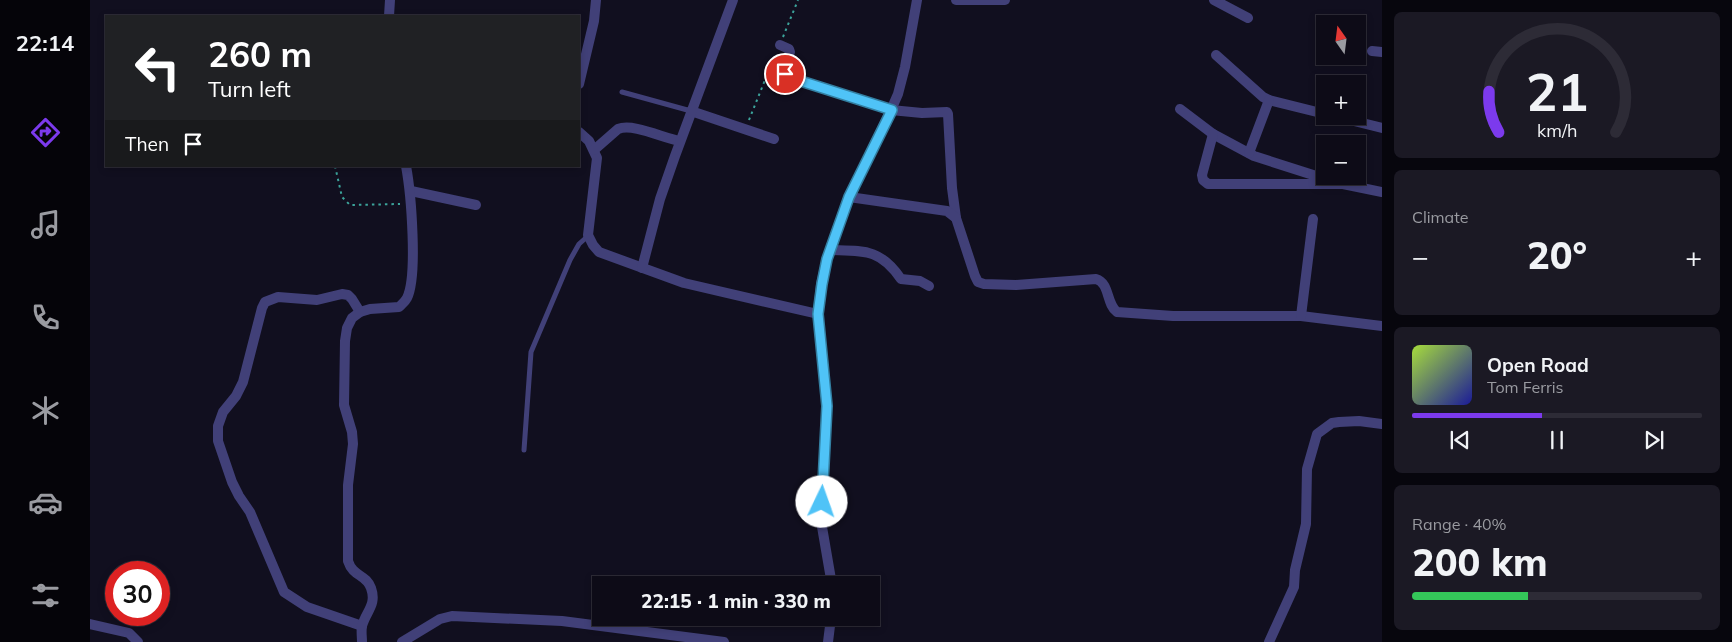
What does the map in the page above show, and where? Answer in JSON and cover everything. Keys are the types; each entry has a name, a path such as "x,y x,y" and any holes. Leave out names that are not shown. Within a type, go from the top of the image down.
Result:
{"street":[{"path":"389,15 390,0"},
{"path":"580,80 594,21 596,0"},
{"path":"642,268 660,199 733,0"},
{"path":"830,576 821,520 827,406 818,314 822,284 830,250 849,197 892,110 902,82 917,0"},
{"path":"956,0 1005,0"},
{"path":"1214,0 1248,18"},
{"path":"780,45 789,49 790,52 784,70 788,77 892,110 922,113 947,112 956,218 978,282 984,284 1016,285 1096,280 1104,285 1111,306 1117,312 1173,316 1302,316 1382,326"},
{"path":"1216,55 1269,100 1316,112"},
{"path":"1249,153 1269,100"},
{"path":"1180,109 1213,134 1254,156 1316,176"},
{"path":"691,111 774,139"},
{"path":"1366,124 1382,128"},
{"path":"594,150 618,129 622,128 632,128 680,142"},
{"path":"580,133 589,141 597,158 588,236 592,245 599,252 684,283 818,314"},
{"path":"1213,134 1202,175 1203,180 1208,184 1316,184"},
{"path":"362,642 362,626 373,603 371,588 366,579 354,573 348,561 348,485 352,432 344,405 345,341 347,328 352,318 360,312 370,309 399,307 407,297 411,269 411,191 406,167"},
{"path":"1348,185 1382,192"},
{"path":"411,191 476,205"},
{"path":"849,197 947,211 956,218"},
{"path":"1302,316 1313,219"},
{"path":"830,250 867,251 880,257 894,268 900,278 920,281 930,286"},
{"path":"360,312 352,299 348,295 342,294 317,300 278,297 265,302 243,382 236,396 223,412 218,426 218,441 232,482 250,512 284,592 306,607 362,626"},
{"path":"1269,642 1294,587 1295,570 1306,524 1308,469 1316,434 1339,422 1359,421 1382,424"},
{"path":"402,642 440,619 452,616 562,621 655,638 724,642"},
{"path":"90,624 129,633 138,642"},
{"path":"828,642 830,626"}],"lane":[{"path":"622,92 691,111"},
{"path":"524,450 532,352 570,260 579,244 588,236"}],"path":[{"path":"745,129 798,0"},
{"path":"334,167 342,197 350,205 411,204"}],"route":[{"path":"785,74 788,77 892,110 849,197 827,259 822,284 818,314 827,406 822,502"}]}
